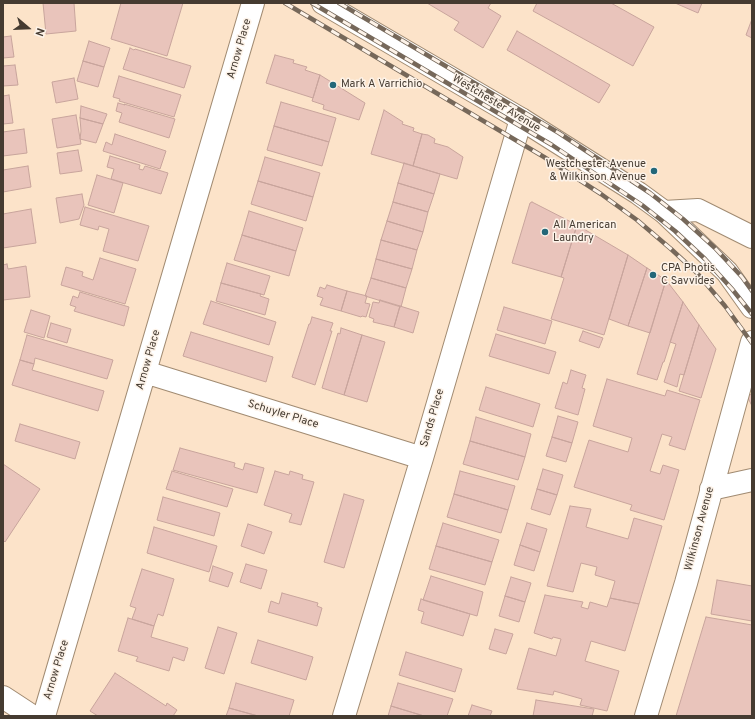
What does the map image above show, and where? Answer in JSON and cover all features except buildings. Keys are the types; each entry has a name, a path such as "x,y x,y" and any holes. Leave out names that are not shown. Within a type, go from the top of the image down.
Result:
{"street":[{"name":"Arnow Place","path":"44,716 253,3"},
{"name":"Westchester Avenue","path":"323,3 521,119 638,193 664,212 727,272 752,307"},
{"name":"Sands Place","path":"344,716 422,458 521,119"},
{"path":"664,212 698,210 752,237"},
{"name":"Wilkinson Avenue","path":"646,716 686,584 752,342"},
{"name":"Schuyler Place","path":"145,372 422,458"},
{"path":"712,490 752,480"},
{"path":"3,697 32,716"}],"railway":[{"path":"285,3 544,157 601,194 637,220 697,273 725,306 752,343"},
{"path":"312,3 552,145 642,205 675,231 705,259 752,314"},
{"path":"339,3 559,133 650,193 683,219 715,248 742,277 752,291"}],"place":[{"name":"Mark A Varrichio","path":"333,85"},
{"name":"Westchester Avenue & Wilkinson Avenue","path":"654,171"},
{"name":"All American Laundry","path":"545,232"},
{"name":"CPA Photis C Savvides","path":"653,275"}]}
